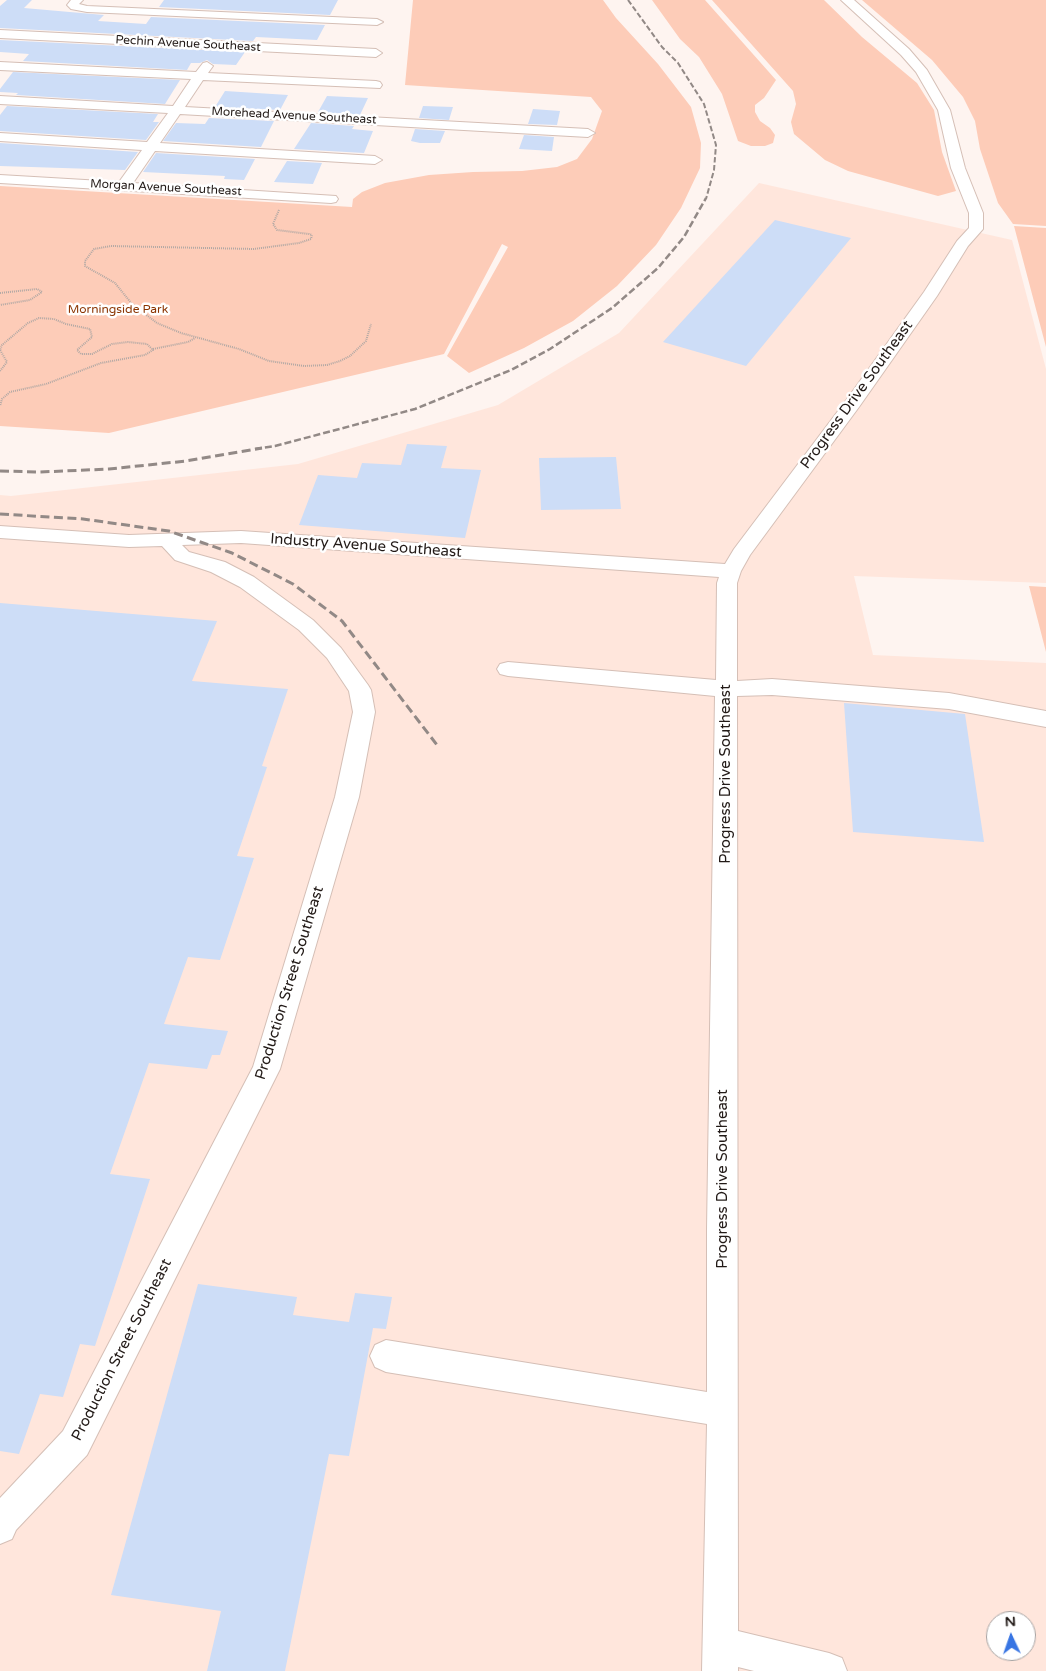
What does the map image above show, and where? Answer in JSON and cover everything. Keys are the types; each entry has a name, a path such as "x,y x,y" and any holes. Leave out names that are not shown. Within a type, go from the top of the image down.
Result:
{"street":[{"name":"Progress Drive Southeast","path":"720,1658 723,1411 722,1229 726,597 731,571 741,554 864,388 931,293 962,244 976,229 976,213 958,168 944,110 922,70 905,52 847,0"},
{"path":"124,185 245,12"},
{"name":"Pechin Avenue Southeast","path":"0,34 376,53"},
{"path":"0,66 376,85"},
{"name":"Morehead Avenue Southeast","path":"0,100 588,133"},
{"path":"0,137 375,160"},
{"name":"Morgan Avenue Southeast","path":"0,179 331,199"},
{"name":"Industry Avenue Southeast","path":"0,532 129,541 241,537 731,571"},
{"name":"Production Street Southeast","path":"1,1522 75,1443 266,1069 347,797 364,712 360,690 334,653 306,625 247,582 218,567 182,556 173,548 168,539"},
{"path":"508,669 726,689 772,687 949,701 1046,719"},
{"path":"386,1356 723,1411"},
{"path":"720,1658 829,1671"}],"lane":[{"path":"77,0 73,5 75,7 245,12 377,22"}],"path":[{"path":"284,196 278,216 273,224 274,227 282,231 312,235 307,241 243,250 207,247 165,248 120,245 94,249 85,261 86,266 115,283 141,312 157,323 196,337 239,349 269,361 304,366 327,365 350,356 358,350 370,334 371,324"},
{"path":"0,293 10,294 37,289 42,292 30,300 0,305"},
{"path":"0,371 7,362 0,350 2,345 28,324 39,318 54,319 90,330 92,337 77,350 81,354 92,354 112,344 128,342 147,344 153,349"},
{"path":"0,406 2,399 10,392 46,384 101,363 150,354 153,349 188,342 196,337"}],"shaded area":[{"path":"759,183 1012,240 1046,369 1046,583 854,576 873,655 1046,663 1046,1671 0,1671 0,495 11,496 298,464 498,405 619,333"}],"green space":[{"name":"Morningside Park","path":"413,0 603,0 616,18 658,64 691,107 701,143 700,168 681,208 656,245 617,286 573,321 524,348 469,373 447,356 508,247 502,244 444,354 109,433 0,426 0,186 352,207 353,199 362,192 385,183 429,175 522,171 557,167 577,159 592,139 602,111 591,97 405,85"},
{"path":"652,0 705,0 776,80 764,98 755,105 755,112 760,121 770,128 775,135 773,143 765,146 751,146 738,141 722,94 699,57 680,39"},
{"path":"712,0 824,0 862,37 917,83 934,110 942,152 956,191 938,196 848,171 825,160 794,134 791,122 796,104 793,91"},
{"path":"862,0 1046,0 1046,226 1013,224 998,203 980,149 975,121 963,97 932,60"},
{"path":"1014,226 1046,228 1046,347"},
{"path":"1029,586 1046,587 1046,652"}],"building":[{"path":"7,0 32,0 24,8 104,15 98,21 146,24 151,17 325,25 317,40 256,37 253,41 0,28 0,6"},
{"path":"164,0 338,0 330,15 159,7"},
{"path":"0,40 245,52 236,65 213,64 207,60 200,63 191,63 187,70 23,61 29,54 0,52"},
{"path":"13,72 180,80 165,104 16,95 18,93 0,92 0,89"},
{"path":"225,91 288,95 280,110 215,107"},
{"path":"327,96 368,98 360,115 318,112"},
{"path":"7,106 158,114 153,122 159,122 146,140 0,131 0,115"},
{"path":"423,106 453,107 449,120 419,118"},
{"path":"533,109 560,111 557,125 528,124"},
{"path":"209,118 274,121 261,147 163,141 176,123 205,124"},
{"path":"311,123 354,126 352,129 373,131 364,153 294,149"},
{"path":"415,129 445,131 440,143 420,143 411,141"},
{"path":"524,135 554,137 552,151 519,149"},
{"path":"0,143 138,152 125,170 0,166"},
{"path":"156,153 255,159 244,180 224,179 225,176 143,172"},
{"path":"287,161 322,163 313,184 274,182"},
{"path":"775,220 851,238 746,366 663,342"},
{"path":"407,444 447,446 441,468 481,470 465,538 299,525 318,475 357,478 362,463 401,465"},
{"path":"616,457 621,509 541,510 539,458"},
{"path":"0,603 217,621 192,681 288,689 262,766 267,767 237,856 254,858 220,960 188,957 164,1024 228,1031 220,1055 212,1055 207,1069 149,1063 110,1174 150,1179 95,1346 80,1344 63,1397 40,1394 19,1454 0,1451"},
{"path":"844,703 965,714 984,842 853,832"},
{"path":"198,1284 297,1297 293,1315 349,1322 355,1293 392,1297 386,1329 373,1328 349,1456 329,1454 285,1671 207,1671 221,1611 111,1595"}],"railway":[{"path":"628,0 662,47 678,63 704,104 716,145 714,170 706,199"},
{"path":"255,449 275,446 415,409 511,370 550,349 612,308 658,268 684,237 706,198"},
{"path":"0,471 40,472 109,469 186,461 262,448"},
{"path":"0,514 83,519 169,531 232,553 293,584 342,621 437,745"}]}
